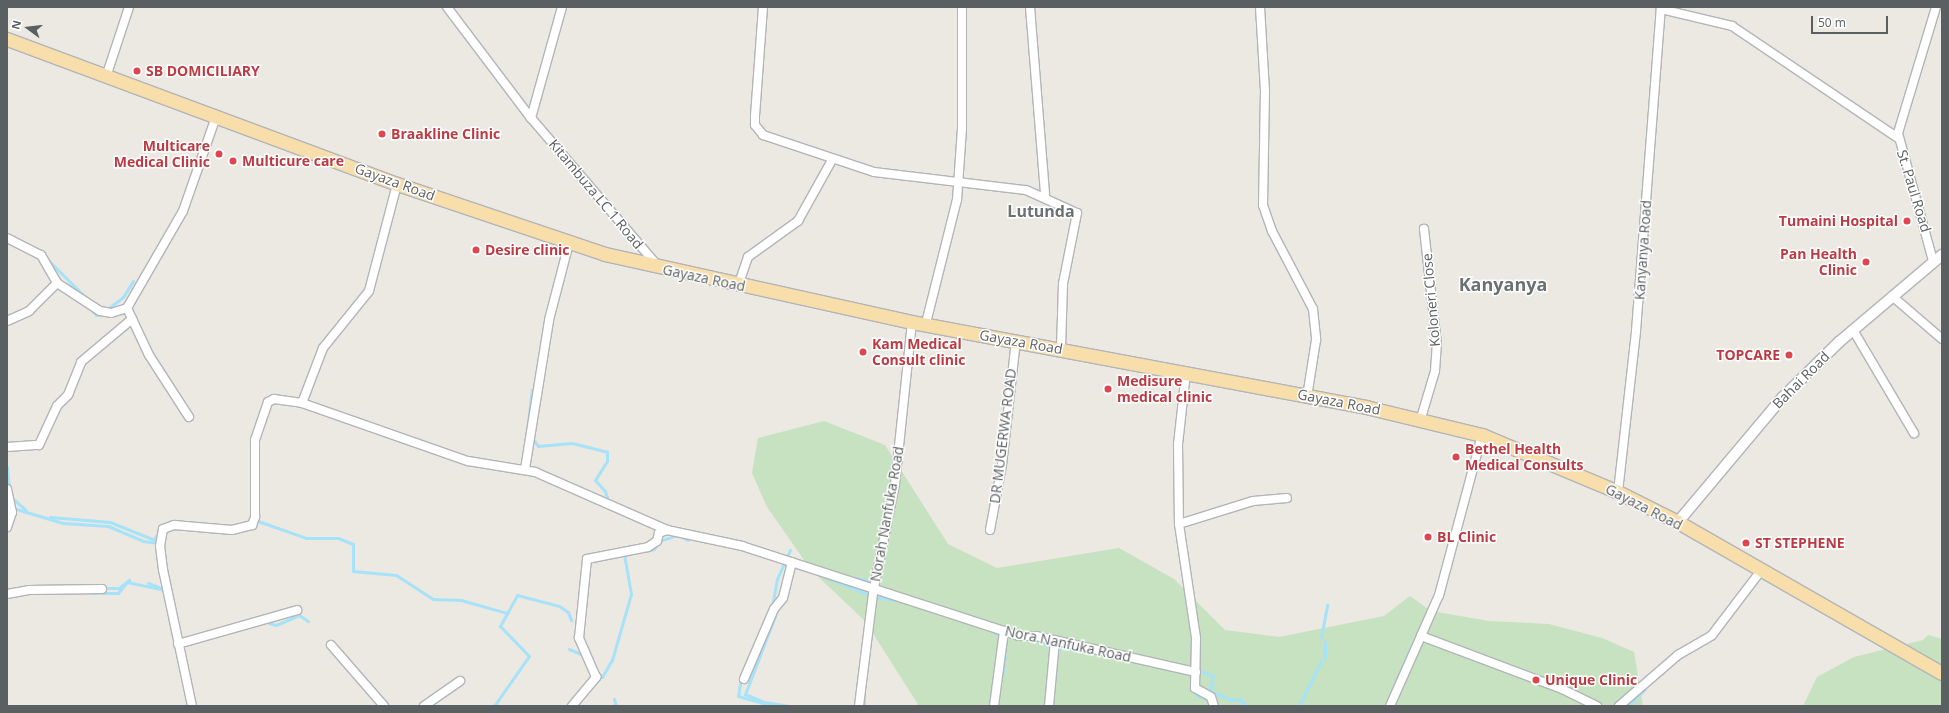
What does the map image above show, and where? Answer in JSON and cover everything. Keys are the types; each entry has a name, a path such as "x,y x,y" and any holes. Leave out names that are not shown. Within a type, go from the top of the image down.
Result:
{"main road":[{"name":"Gayaza Road","path":"7,39 397,184 569,243 660,269 912,322 926,323 1061,350 1186,372 1307,397 1421,418 1482,435 1618,492 1678,522 1760,572 1942,673"}],"street":[{"path":"106,77 129,7"},
{"name":"Kitambuza LC 1 Road","path":"448,7 531,118 660,269"},
{"path":"531,118 562,7"},
{"path":"763,7 755,125 763,135 832,160 903,177 958,180 1045,196 1072,209 1078,219 1063,284 1061,350"},
{"path":"926,323 957,200 962,129 962,7"},
{"path":"1030,7 1045,196"},
{"path":"1260,7 1265,91 1263,205 1272,232 1314,309 1316,340 1307,397"},
{"name":"St. Paul Road","path":"1933,261 1926,226 1898,138 1899,119 1926,50 1936,7"},
{"path":"1661,8 1732,26 1898,138"},
{"name":"Kanyanya Road","path":"1618,492 1636,331 1661,8"},
{"path":"7,238 41,255 58,283 100,311 111,313 127,308 184,212 216,117"},
{"path":"738,286 748,257 798,221 832,160"},
{"path":"302,403 323,348 374,279 397,184"},
{"name":"Koloneri Close","path":"1421,418 1434,371 1437,345 1424,229"},
{"path":"525,470 548,320 569,243"},
{"name":"Bahai Road","path":"1678,522 1783,397 1853,330 1933,261 1942,255"},
{"path":"7,321 29,311 58,283"},
{"path":"1892,296 1942,338"},
{"path":"127,308 149,355 189,417"},
{"path":"7,447 39,445 57,406 68,395 80,362 132,319"},
{"name":"Norah Nanfuka Road","path":"859,706 874,589 895,484 912,322"},
{"path":"1853,330 1914,433"},
{"name":"DR MUGERWA ROAD","path":"990,530 1002,465 1016,341"},
{"path":"1186,372 1178,444 1179,524 1196,638 1195,688 1211,697 1214,706"},
{"name":"Nora Nanfuka Road","path":"178,644 162,570 160,546 163,529 174,524 232,530 249,528 255,516 255,440 268,402 274,399 302,403 468,460 525,470 667,530 742,546 1004,631 1055,640 1196,672"},
{"path":"1390,706 1439,595 1482,435"},
{"path":"7,489 12,512 7,527"},
{"path":"1179,524 1254,501 1287,498"},
{"path":"572,706 596,676 579,638 586,559 648,547 657,541 659,533 667,530"},
{"path":"744,679 774,609 783,598 792,562"},
{"path":"1619,706 1678,656 1712,635 1760,572"},
{"path":"7,594 29,590 102,589"},
{"path":"192,706 178,644 297,610"},
{"path":"994,706 1004,631"},
{"path":"1421,636 1562,689 1597,706"},
{"path":"1050,706 1055,640"},
{"path":"332,645 384,706"},
{"path":"424,706 460,681"}],"green space":[{"path":"824,421 885,445 948,544 997,568 1119,548 1174,579 1225,630 1279,637 1384,616 1410,596 1431,611 1489,621 1549,624 1602,638 1634,652 1643,706 919,706 865,621 811,570 767,507 752,473 758,438"},
{"path":"1928,635 1942,639 1942,706 1803,706 1817,677 1854,657 1923,640"}],"waterway":[{"path":"49,261 86,298"},
{"path":"105,311 123,297 133,281"},
{"path":"92,310 96,315 107,315"},
{"path":"525,447 532,389"},
{"path":"532,438 538,446 572,443 607,452 607,461 595,480 605,491 608,501"},
{"path":"7,467 9,489"},
{"path":"12,498 26,510"},
{"path":"622,506 634,511"},
{"path":"13,508 63,523 108,526 143,541 159,543"},
{"path":"50,517 110,522 155,540"},
{"path":"255,520 306,538 338,538 353,544 353,571 396,575 433,599 461,600 507,613"},
{"path":"154,539 161,529"},
{"path":"646,551 654,549 659,541 678,535 688,540"},
{"path":"763,549 796,560"},
{"path":"772,607 777,579 790,550"},
{"path":"599,677 602,677 612,660 631,594 624,554"},
{"path":"825,577 870,595"},
{"path":"161,578 165,589"},
{"path":"854,578 872,581"},
{"path":"102,588 119,588 129,580"},
{"path":"92,593 118,593 127,582 165,590"},
{"path":"148,583 164,589"},
{"path":"51,586 87,586"},
{"path":"7,589 13,589"},
{"path":"494,706 529,656 500,626 517,595 559,606 568,612 571,620"},
{"path":"875,597 895,600"},
{"path":"937,605 977,619"},
{"path":"1321,637 1327,605"},
{"path":"269,623 276,625 299,615 308,621"},
{"path":"775,616 745,694 764,702 788,706"},
{"path":"1413,643 1420,628"},
{"path":"992,631 1002,637"},
{"path":"1034,639 1051,647"},
{"path":"1325,642 1325,658"},
{"path":"1058,654 1059,647 1088,652"},
{"path":"1385,706 1411,647"},
{"path":"1105,648 1189,667"},
{"path":"569,649 583,655"},
{"path":"1002,677 1005,655"},
{"path":"593,661 599,676"},
{"path":"1299,706 1321,661"},
{"path":"1197,669 1213,676 1210,691 1231,700 1239,699 1247,706"},
{"path":"1046,706 1048,674"},
{"path":"1189,674 1196,695 1207,699"},
{"path":"741,678 738,696 772,706"},
{"path":"855,706 858,680"},
{"path":"1628,706 1645,689"},
{"path":"864,695 864,706"},
{"path":"614,699 616,706"}],"place":[{"name":"SB DOMICILIARY","path":"137,71"},
{"name":"Braakline Clinic","path":"382,134"},
{"name":"Multicare Medical Clinic","path":"219,154"},
{"name":"Multicure care","path":"233,161"},
{"name":"Tumaini Hospital","path":"1907,221"},
{"name":"Desire clinic","path":"476,250"},
{"name":"Pan Health Clinic","path":"1866,262"},
{"name":"Kam Medical Consult clinic","path":"863,352"},
{"name":"TOPCARE","path":"1789,355"},
{"name":"Medisure medical clinic","path":"1108,389"},
{"name":"Bethel Health Medical Consults","path":"1456,457"},
{"name":"BL Clinic","path":"1428,537"},
{"name":"ST STEPHENE","path":"1746,543"},
{"name":"Unique Clinic","path":"1536,680"}],"district":[{"name":"Lutunda","path":"1041,211"},
{"name":"Kanyanya","path":"1503,284"}]}
